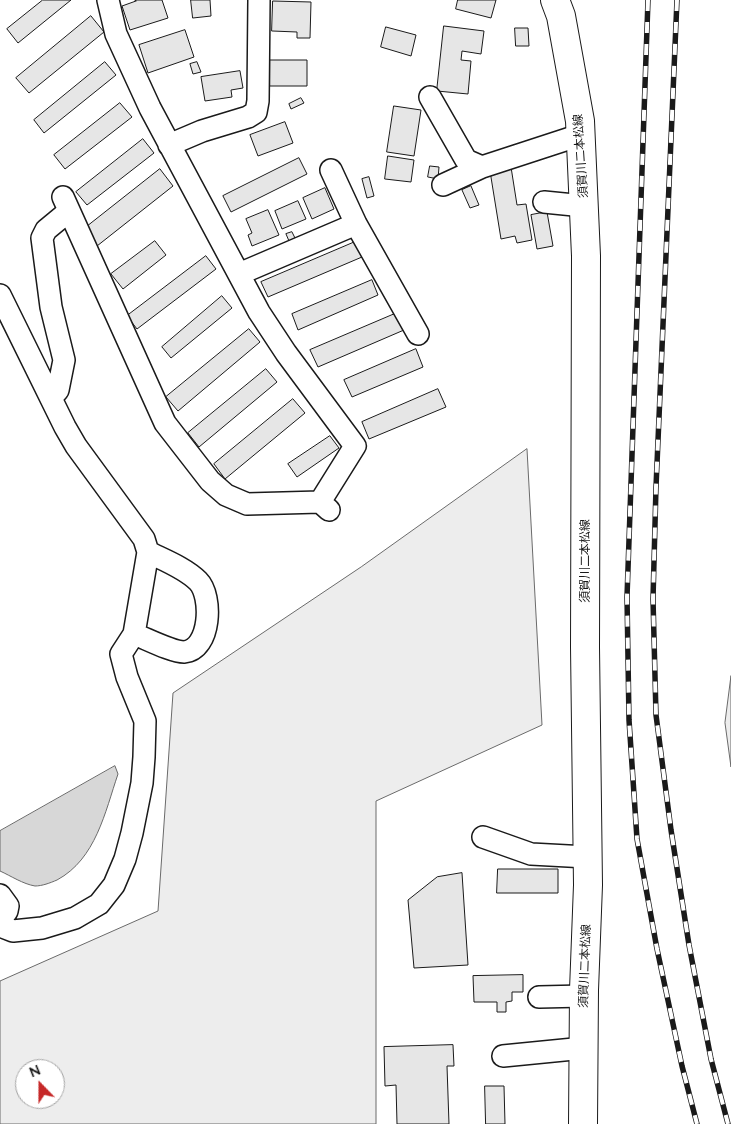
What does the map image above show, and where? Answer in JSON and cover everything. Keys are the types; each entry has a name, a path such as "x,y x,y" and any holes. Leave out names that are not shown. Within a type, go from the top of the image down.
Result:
{"main road":[{"name":"須賀川二本松線","path":"555,0 560,16 580,121 586,256 585,648 587,857 583,1124"}],"street":[{"path":"51,398 58,390 64,360 51,307 42,238 66,204 165,423 210,481 226,495 247,504 324,506 355,446 286,353 259,312 169,145 116,34 108,0"},
{"path":"169,145 202,131 248,117 256,112 258,100 259,0"},
{"path":"430,97 466,160 482,167"},
{"path":"443,185 482,167 580,135"},
{"path":"331,170 356,224 418,334"},
{"path":"544,202 584,206"},
{"path":"239,274 356,224"},
{"path":"0,295 76,446 144,539 148,552 134,634 121,654 127,677 145,721 142,783 125,859 114,885 99,904 75,918 42,928 13,931 0,926"},
{"path":"134,634 184,652 196,647 204,633 208,613 205,592 198,581 148,552"},
{"path":"484,837 531,854 587,857"},
{"path":"0,895 8,906 0,921"},
{"path":"539,997 584,996"},
{"path":"503,1056 584,1048"}],"shaded area":[{"path":"527,449 542,725 376,801 376,1124 0,1124 0,981 158,911 173,693 361,567"},
{"path":"731,676 731,767 725,723"},
{"path":"115,766 118,774 97,833 81,860 70,871 57,880 35,886 0,871 0,831"}],"building":[{"path":"43,0 71,0 18,43 7,29"},
{"path":"135,0 162,0 168,18 130,30 122,6"},
{"path":"191,0 210,0 211,16 193,18"},
{"path":"458,0 496,0 491,18 456,9"},
{"path":"273,1 311,2 310,38 297,38 297,32 272,31"},
{"path":"91,16 104,32 29,93 16,78"},
{"path":"444,26 484,31 481,54 462,51 461,60 471,61 468,94 437,91"},
{"path":"386,27 416,35 411,56 381,47"},
{"path":"515,28 528,28 529,46 516,46"},
{"path":"185,30 194,57 148,73 139,45"},
{"path":"270,60 307,60 307,86 270,86"},
{"path":"105,62 116,75 44,133 34,120"},
{"path":"197,62 201,72 193,74 190,64"},
{"path":"240,71 243,88 231,90 232,97 205,101 201,77"},
{"path":"301,98 304,103 291,109 289,104"},
{"path":"120,103 132,117 65,169 54,155"},
{"path":"394,106 421,110 414,156 387,152"},
{"path":"285,122 293,143 258,156 250,135"},
{"path":"143,139 154,153 87,205 76,192"},
{"path":"388,156 414,160 411,182 385,179"},
{"path":"299,158 307,174 231,212 223,196"},
{"path":"430,166 439,167 438,179 428,177"},
{"path":"511,167 517,205 526,204 532,240 517,243 515,236 501,239 490,171"},
{"path":"160,169 173,186 97,246 84,229"},
{"path":"369,177 374,196 367,198 362,179"},
{"path":"471,186 479,205 470,208 462,190"},
{"path":"325,188 334,209 312,219 303,198"},
{"path":"298,201 306,219 282,229 275,211"},
{"path":"268,210 279,235 252,246 248,235 252,233 246,219"},
{"path":"547,212 553,246 537,249 531,215"},
{"path":"292,232 295,238 289,241 286,234"},
{"path":"155,241 166,255 123,289 111,274"},
{"path":"355,242 362,257 268,297 261,282"},
{"path":"206,256 216,269 137,329 127,316"},
{"path":"372,280 378,295 298,330 292,314"},
{"path":"222,296 232,308 171,358 162,347"},
{"path":"397,313 404,330 318,367 310,350"},
{"path":"249,329 260,342 178,411 166,397"},
{"path":"416,349 423,367 352,397 344,380"},
{"path":"266,369 277,382 199,447 188,433"},
{"path":"438,389 446,407 369,439 362,422"},
{"path":"293,399 305,413 225,479 214,464"},
{"path":"330,436 339,448 297,477 288,464"},
{"path":"498,869 558,869 558,893 497,893"},
{"path":"462,873 468,965 414,968 408,900 437,877"},
{"path":"523,975 523,992 512,992 512,1001 506,1002 506,1012 497,1012 497,1002 474,1002 473,976"},
{"path":"453,1045 454,1066 447,1066 449,1124 397,1124 396,1085 385,1086 384,1047"},
{"path":"485,1086 504,1086 505,1124 486,1124"}],"railway":[{"path":"648,0 627,597 629,720 637,839 657,949 682,1066 697,1124"},
{"path":"677,0 656,487 653,599 656,715 689,945 711,1059 728,1124"}]}
